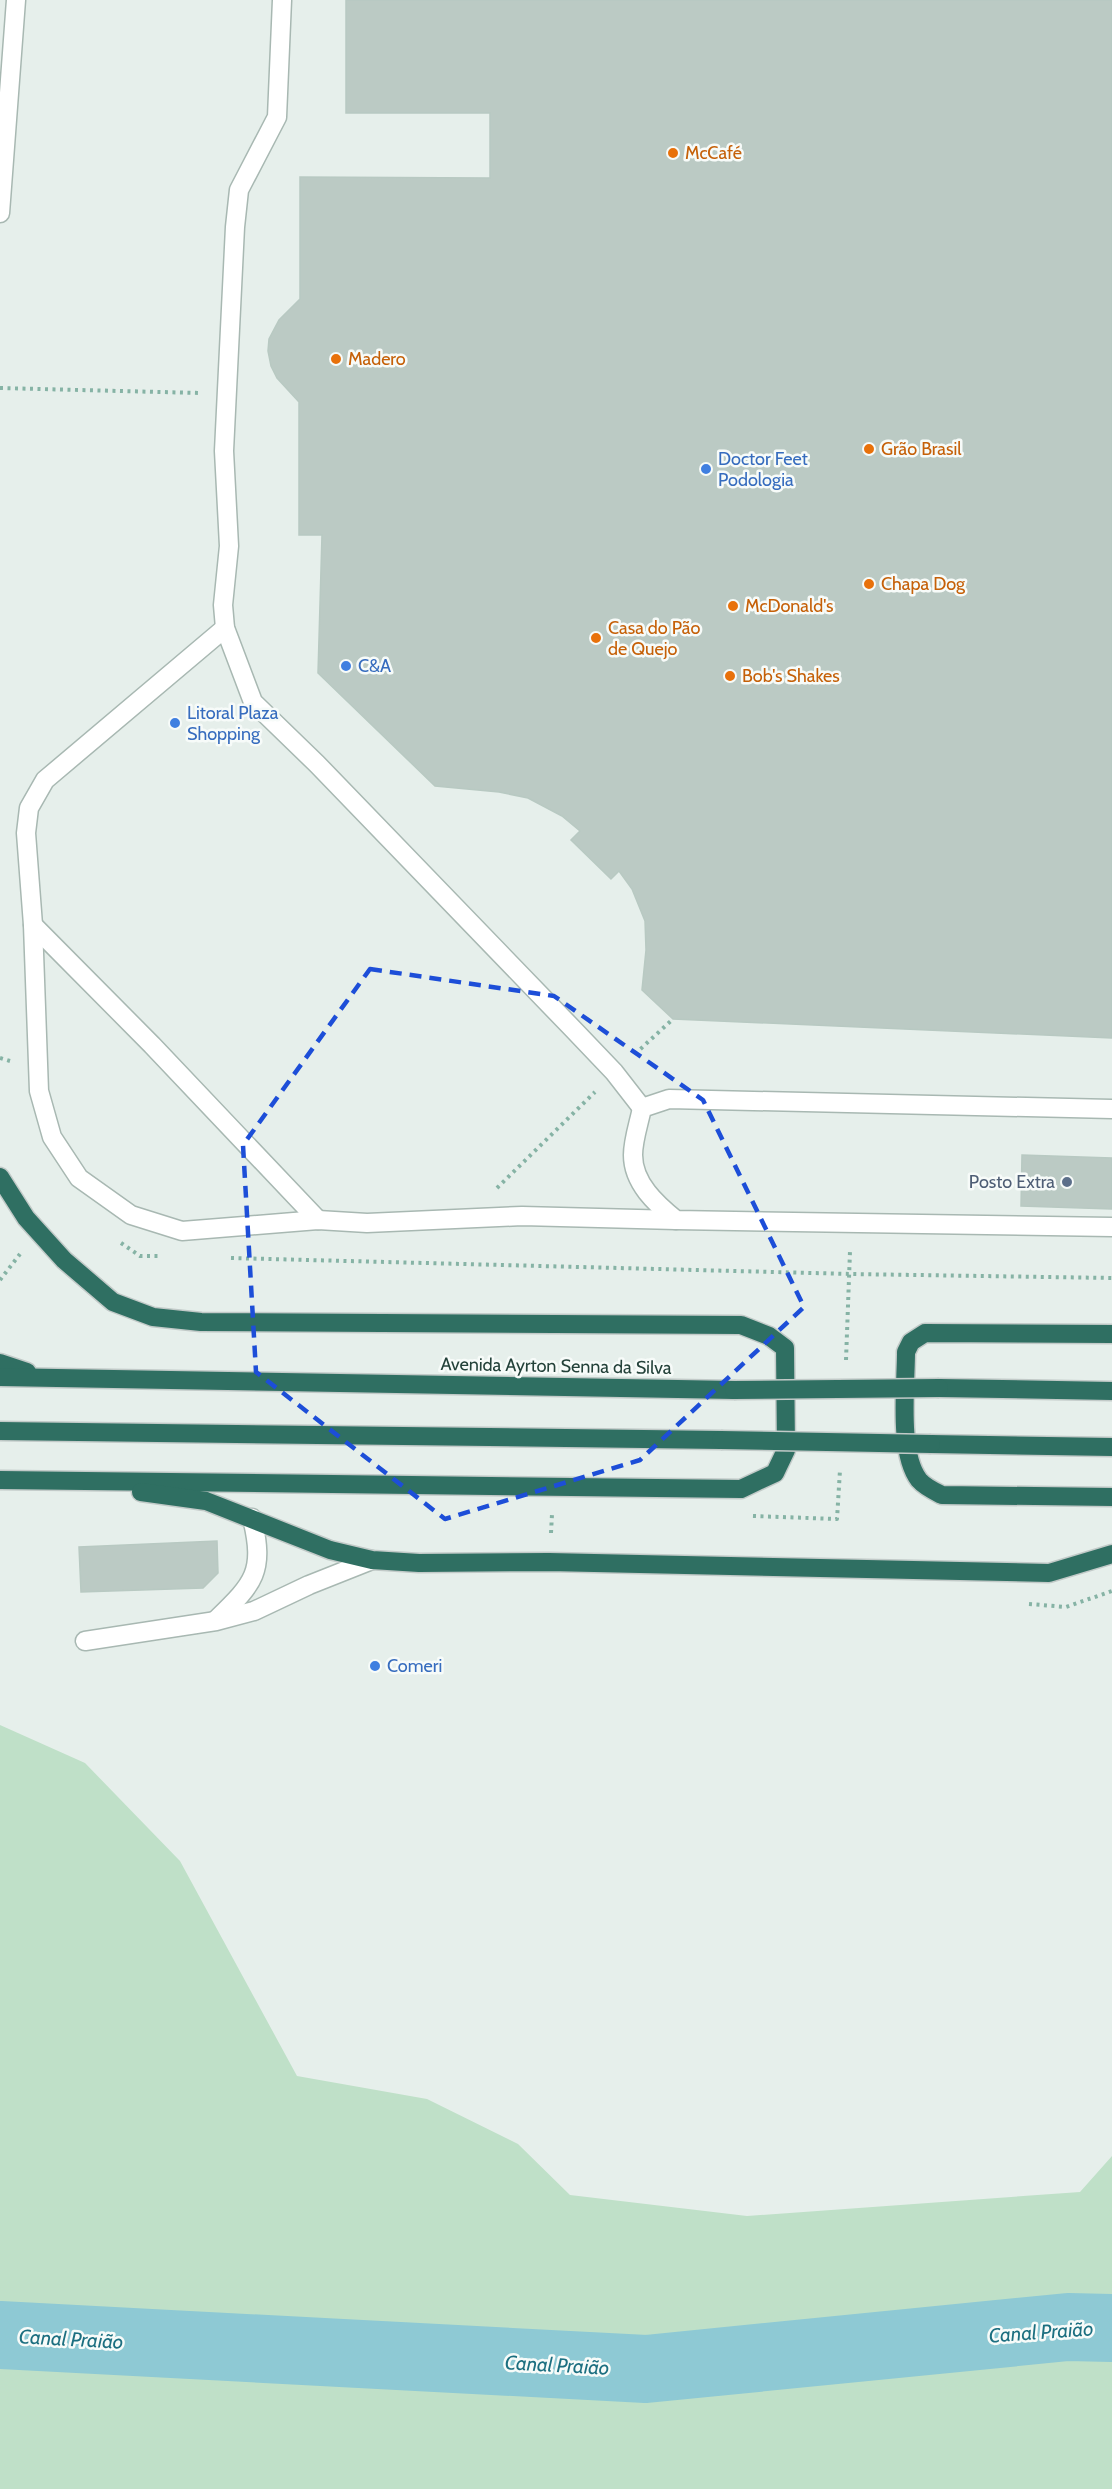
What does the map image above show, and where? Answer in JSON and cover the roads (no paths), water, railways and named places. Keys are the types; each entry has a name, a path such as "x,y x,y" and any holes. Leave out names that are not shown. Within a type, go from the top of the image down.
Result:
{"highway":[{"path":"0,1177 26,1218 64,1260 113,1302 153,1317 201,1322 741,1325 769,1336 784,1348 786,1450 775,1473 741,1489 0,1480"},
{"path":"1112,1334 925,1333 911,1342 906,1352 906,1445 915,1472 927,1487 942,1495 1112,1497"},
{"path":"0,1363 46,1378"},
{"name":"Avenida Ayrton Senna da Silva","path":"0,1377 734,1390 939,1388 1112,1391"},
{"path":"0,1431 1112,1447"},
{"path":"65,1481 206,1501 330,1550 372,1560 419,1563 549,1562 1049,1573 1112,1554"}],"lane":[{"path":"0,213 16,0"},
{"path":"282,0 277,117 239,190 232,273 224,451 229,546 223,605 225,628 253,702 317,764 573,1028 614,1072 642,1108 633,1156 638,1175 652,1201 676,1220"},
{"path":"225,628 45,780 29,808 26,833 33,925 39,1091 52,1137 79,1178 131,1215 182,1231 318,1220 367,1223 522,1216 1112,1227"},
{"path":"33,925 152,1045 318,1220"},
{"path":"642,1108 669,1100 1112,1109"},
{"path":"216,1621 252,1582 257,1556 252,1518"},
{"path":"85,1641 216,1621 254,1611 309,1585 372,1560"}],"waterway":[{"name":"Canal Praião","path":"0,2335 646,2369 1068,2327 1112,2328"}],"place":[{"name":"McCafé","path":"673,153"},
{"name":"Madero","path":"336,359"},
{"name":"Grão Brasil","path":"869,449"},
{"name":"Doctor Feet Podologia","path":"706,469"},
{"name":"Chapa Dog","path":"869,584"},
{"name":"McDonald's","path":"733,606"},
{"name":"Casa do Pão de Quejo","path":"596,638"},
{"name":"C&A","path":"346,666"},
{"name":"Bob's Shakes","path":"730,676"},
{"name":"Litoral Plaza Shopping","path":"175,723"},
{"name":"Posto Extra","path":"1067,1182"},
{"name":"Comeri","path":"375,1666"}]}
